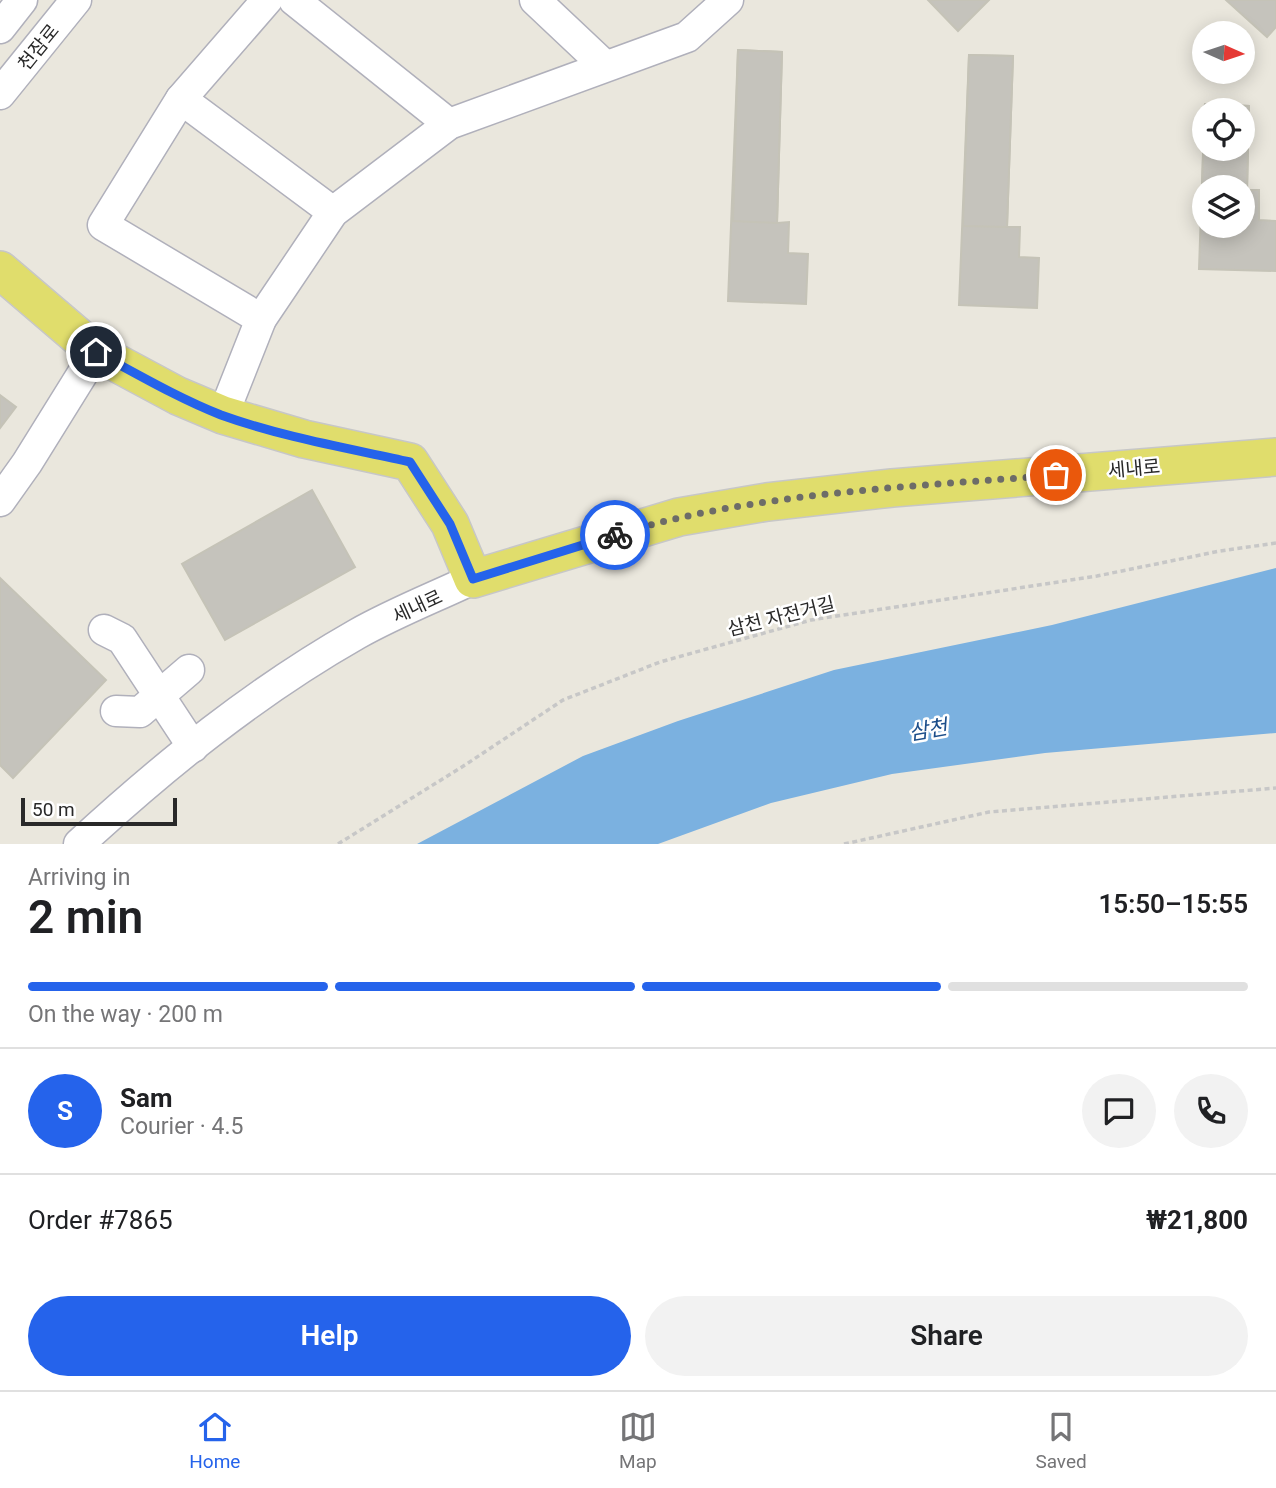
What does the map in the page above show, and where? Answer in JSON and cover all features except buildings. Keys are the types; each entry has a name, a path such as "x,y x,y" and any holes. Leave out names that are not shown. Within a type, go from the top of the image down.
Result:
{"main road":[{"path":"0,270 96,352 178,396 223,415 304,439 410,462 450,524 473,579"},
{"name":"세내로","path":"473,579 679,517 767,502 892,488 1276,457"}],"street":[{"path":"0,27 22,0"},
{"name":"천잠로","path":"0,94 76,0"},
{"path":"261,318 103,225 181,99 267,0"},
{"path":"294,0 449,124"},
{"path":"535,0 605,65"},
{"path":"223,415 261,318 333,212 449,124 687,37 728,0"},
{"path":"181,99 333,212"},
{"path":"0,501 27,463 96,352"},
{"name":"세내로","path":"79,844 132,795 257,696 358,633 473,579"},
{"path":"104,630 122,639 193,747"},
{"path":"116,711 140,712 189,670"}],"path":[{"name":"삼천 자전거길","path":"338,844 563,700 660,662 811,620 1097,576 1276,542"},
{"path":"844,844 989,812 1276,788"}],"water":[{"name":"삼천","path":"1276,568 1276,733 1045,753 892,774 771,803 658,844 417,844 583,756 678,721 834,670 1052,625"}],"way so far":[{"path":"615,535 679,517 767,502 892,488 1056,475"}],"route":[{"path":"96,352 178,396 223,415 304,439 410,462 450,524 473,579 615,535"}]}
